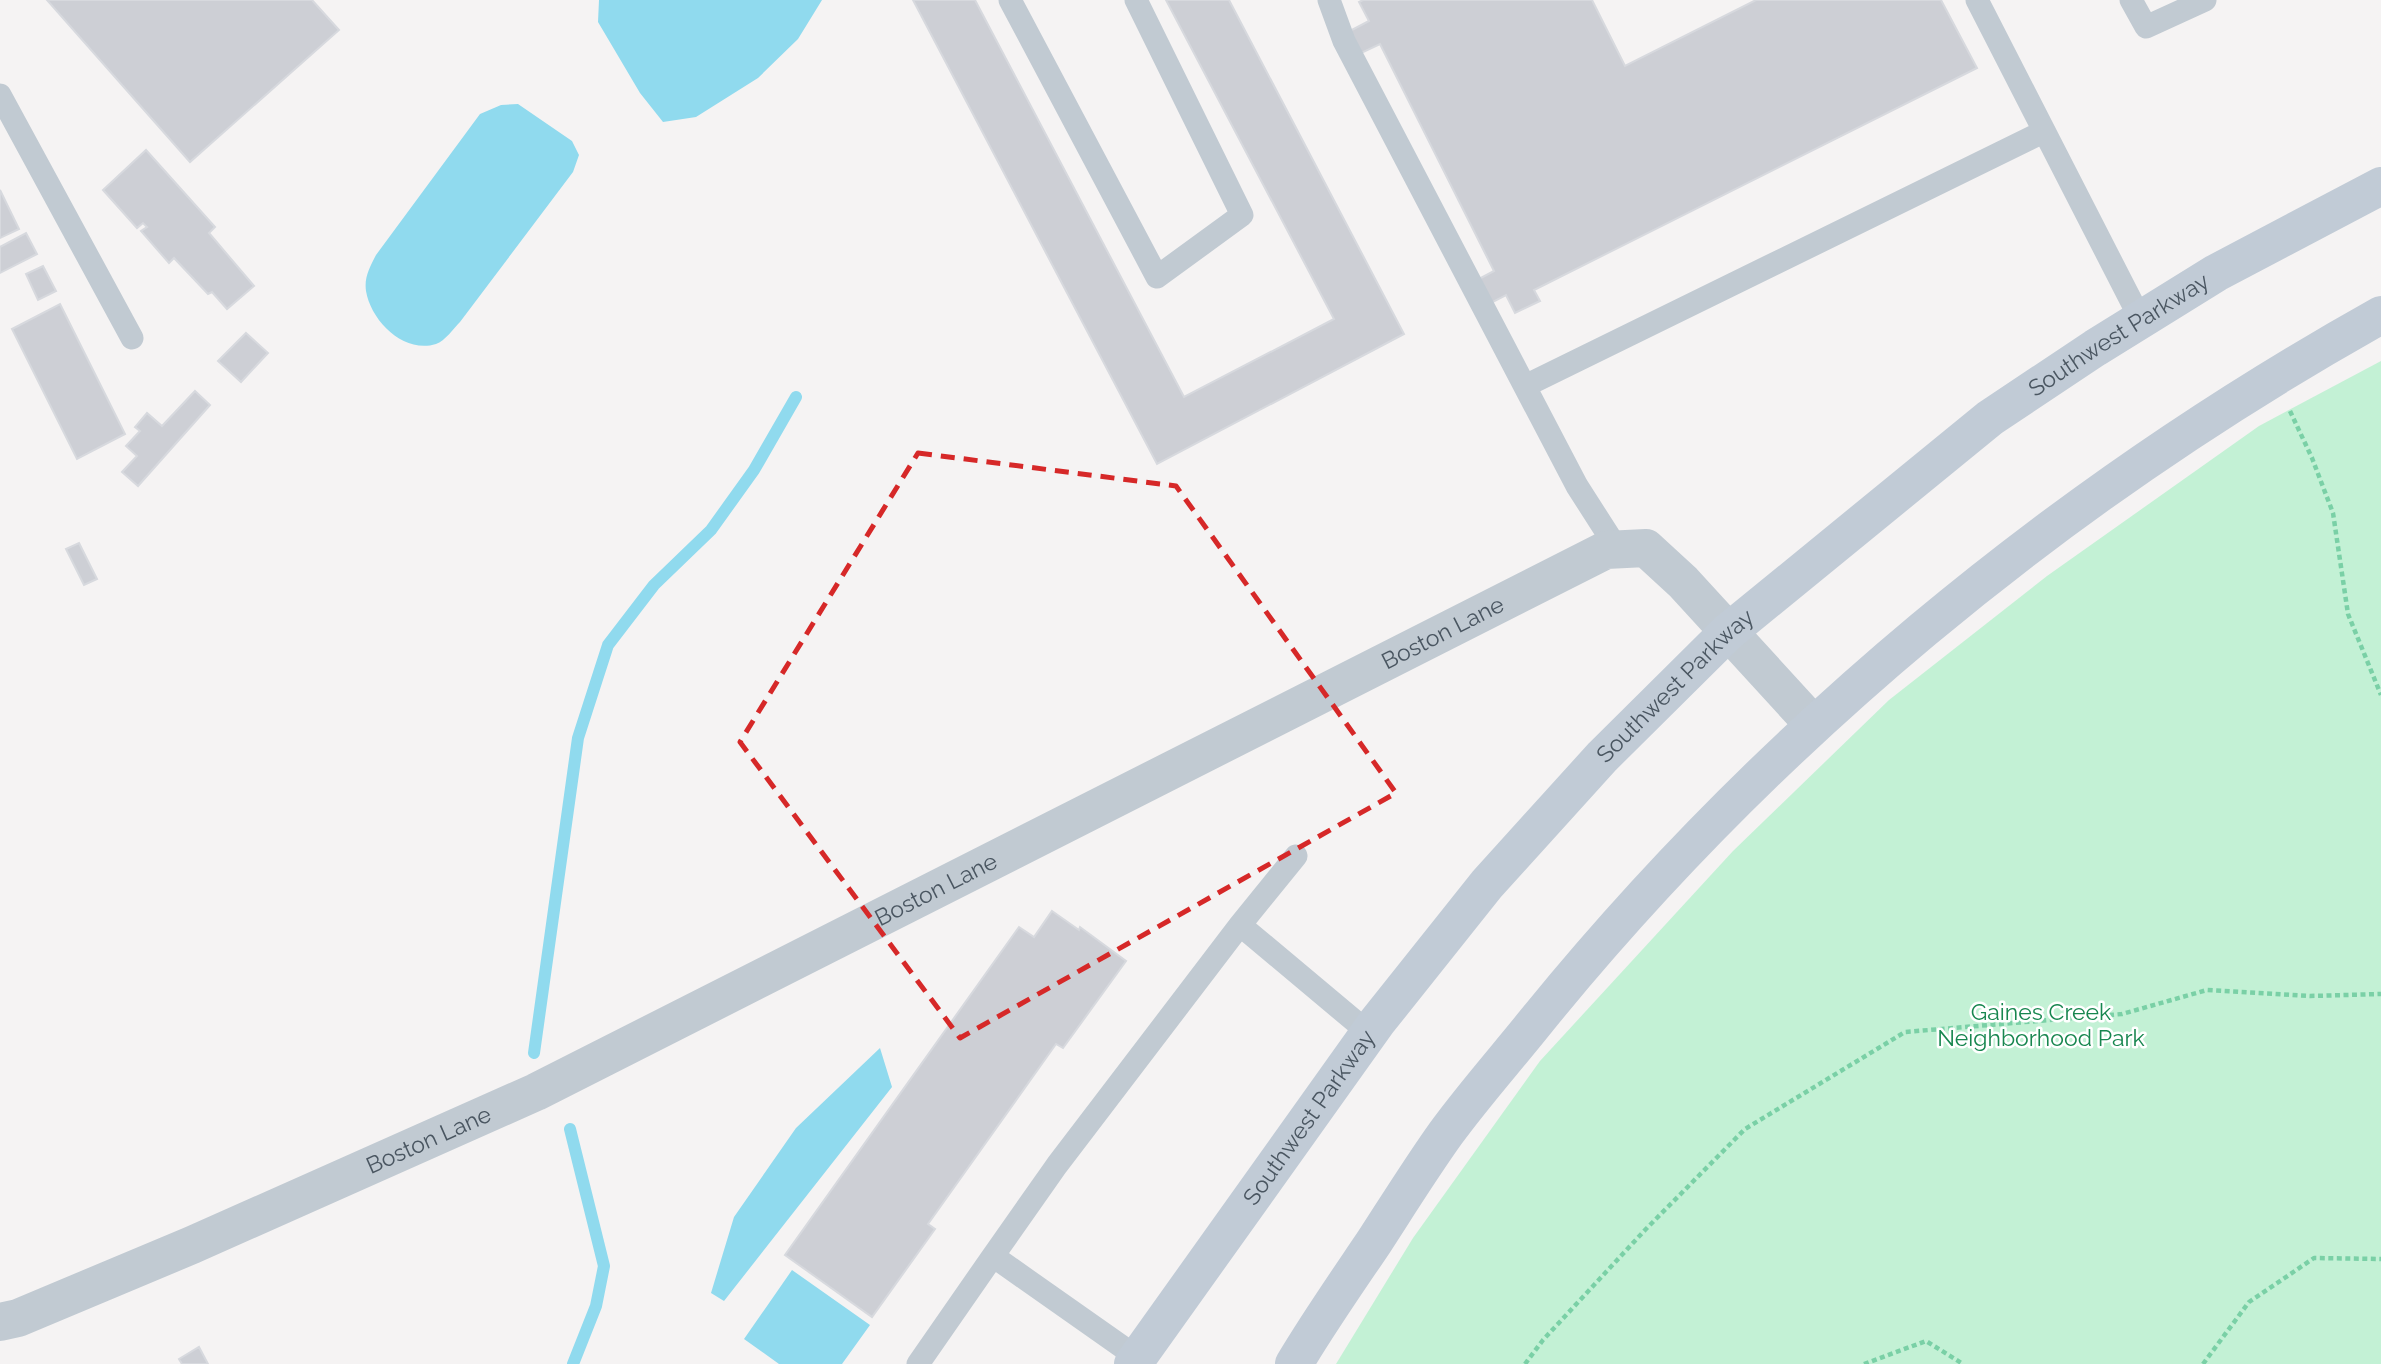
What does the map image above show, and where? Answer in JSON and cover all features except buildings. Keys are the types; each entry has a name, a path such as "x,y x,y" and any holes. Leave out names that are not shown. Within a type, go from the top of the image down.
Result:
{"main road":[{"name":"Southwest Parkway","path":"1136,1361 1369,1033 1496,874 1602,757 1728,632 1990,418 2216,273 2381,186"},
{"path":"1294,1364 1447,1131 1579,968 1703,833 1813,724 1908,642 2032,545 2168,445 2275,376 2381,315"}],"street":[{"name":"Boston Lane","path":"0,1322 18,1318 192,1245 536,1092 1606,550 1646,548 1683,582 1813,724"}],"lane":[{"path":"1010,0 1157,277 1242,215 1136,0"},
{"path":"1329,0 1344,41 1577,486 1618,550"},
{"path":"1977,0 2141,320"},
{"path":"2131,0 2146,27 2205,0"},
{"path":"0,95 132,338"},
{"path":"1525,386 2043,132"},
{"path":"918,1364 1057,1165 1296,856"},
{"path":"1240,925 1369,1033"},
{"path":"993,1256 1136,1361"}],"path":[{"path":"2275,376 2312,458 2333,513 2348,614 2381,695"},
{"path":"1525,1364 1543,1340 1645,1230 1745,1129 1905,1032 2122,1014 2207,990 2310,996 2381,993"},
{"path":"2203,1364 2249,1302 2314,1258 2381,1259"},
{"path":"1864,1364 1926,1341 1963,1364"}],"highlighted area":[{"path":"918,453 1176,486 1396,793 960,1038 740,742"}],"green space":[{"name":"Gaines Creek Neighborhood Park","path":"2381,361 2381,1364 1336,1364 1413,1238 1540,1061 1733,851 1889,700 2047,576 2259,426"}],"water":[{"path":"599,0 822,0 798,39 758,78 696,117 663,122 640,93 598,22"},
{"path":"518,104 572,141 579,155 573,172 446,337 436,344 424,346 401,340 382,324 369,302 366,281 376,255 480,114 501,105"},
{"path":"880,1048 892,1087 724,1301 711,1293 734,1217 796,1128"},
{"path":"792,1270 870,1325 842,1364 779,1364 744,1339"}],"waterway":[{"path":"534,1053 578,738 608,645 654,585 711,530 754,470 796,397"},
{"path":"570,1129 604,1266 596,1306 573,1364"}]}
